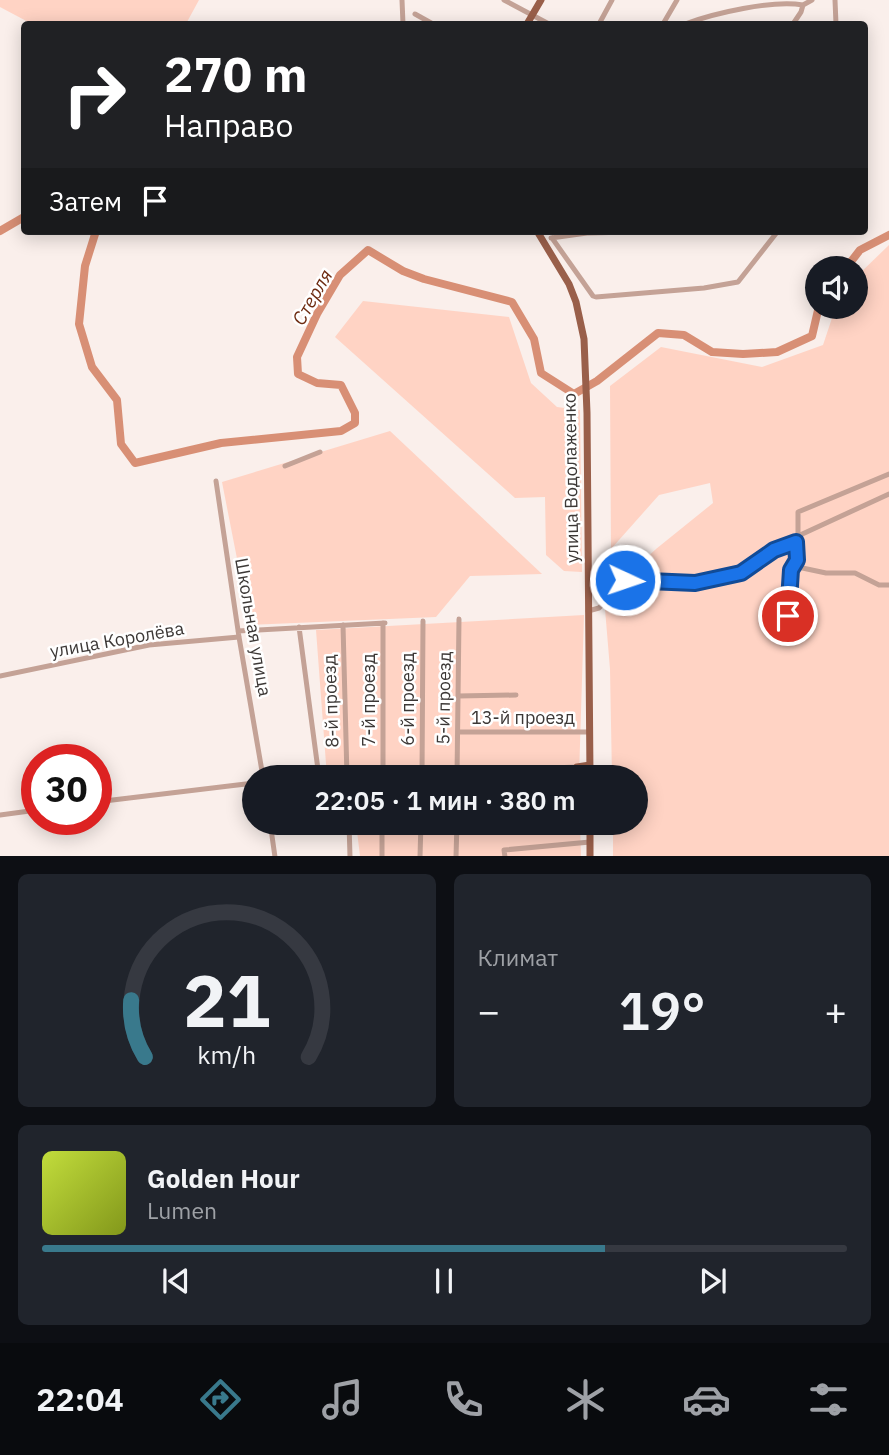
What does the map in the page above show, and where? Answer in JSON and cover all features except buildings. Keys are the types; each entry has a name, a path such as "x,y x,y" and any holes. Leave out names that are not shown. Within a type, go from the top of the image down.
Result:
{"main road":[{"path":"529,21 541,0"},
{"name":"улица Водолаженко","path":"539,235 569,284 583,332 587,413 590,765"},
{"path":"590,835 590,856"}],"street":[{"path":"402,0 403,21"},
{"path":"504,0 543,21"},
{"path":"602,21 612,0"},
{"path":"665,21 677,0"},
{"path":"739,7 743,0"},
{"path":"795,21 803,5 812,0"},
{"path":"835,0 836,21"},
{"path":"695,21 739,7 793,2 803,5"},
{"path":"415,15 427,21"},
{"path":"539,235 552,238 573,235"},
{"path":"552,238 596,297 704,288 738,282 775,235"},
{"path":"285,466 320,452"},
{"path":"787,639 791,570 797,560 798,512 889,474"},
{"name":"Школьная улица","path":"216,481 238,634 261,765"},
{"path":"589,611 598,608 625,580 695,583 741,573 774,550 889,494"},
{"path":"793,566 826,573 855,573 879,585 889,585"},
{"name":"5-й проезд","path":"457,765 459,619"},
{"name":"6-й проезд","path":"422,765 423,621"},
{"name":"улица Королёва","path":"0,676 149,645 299,627 384,623"},
{"name":"7-й проезд","path":"383,765 384,623"},
{"name":"8-й проезд","path":"343,625 347,765"},
{"path":"299,627 318,765"},
{"path":"458,696 516,695"},
{"name":"13-й проезд","path":"458,732 589,732"},
{"path":"112,800 242,784"},
{"path":"0,815 21,812"},
{"path":"272,835 275,856"},
{"path":"349,835 349,856"},
{"path":"382,835 382,856"},
{"path":"419,856 420,835"},
{"path":"456,856 457,835"},
{"path":"504,853 590,842"},
{"path":"543,847 543,856"}],"shaded area":[{"path":"0,0 199,0 188,21 26,21 0,7"},
{"path":"889,245 889,856 613,856 613,835 648,835 648,765 612,765 610,669 604,597 656,549 713,503 710,483 659,495 611,549 610,386 661,347 762,367 823,345 832,319 868,319 868,265"},
{"path":"363,301 509,317 531,383 557,407 580,410 582,572 564,571 546,555 545,497 515,498 335,337"},
{"path":"390,431 542,574 470,576 436,617 250,625 222,482"},
{"path":"584,615 579,765 326,765 316,630"},
{"path":"357,835 580,835 581,856 360,856"}],"waterway":[{"name":"Стерля","path":"0,231 21,219"},
{"name":"Стерля","path":"95,235 85,266 79,324 92,367 117,400 121,444 135,463 221,443 341,431 355,423 355,413 341,385 317,383 298,374 297,357 317,314 340,275 368,250 403,271 424,279 512,302 534,339 541,373 574,394 597,381 658,333 684,335 712,352 777,352 812,336 816,319"},
{"name":"Стерля","path":"855,256 860,250 889,235"}],"route":[{"path":"625,580 695,583 741,573 774,550 796,542 797,560 791,570 788,616"}]}
